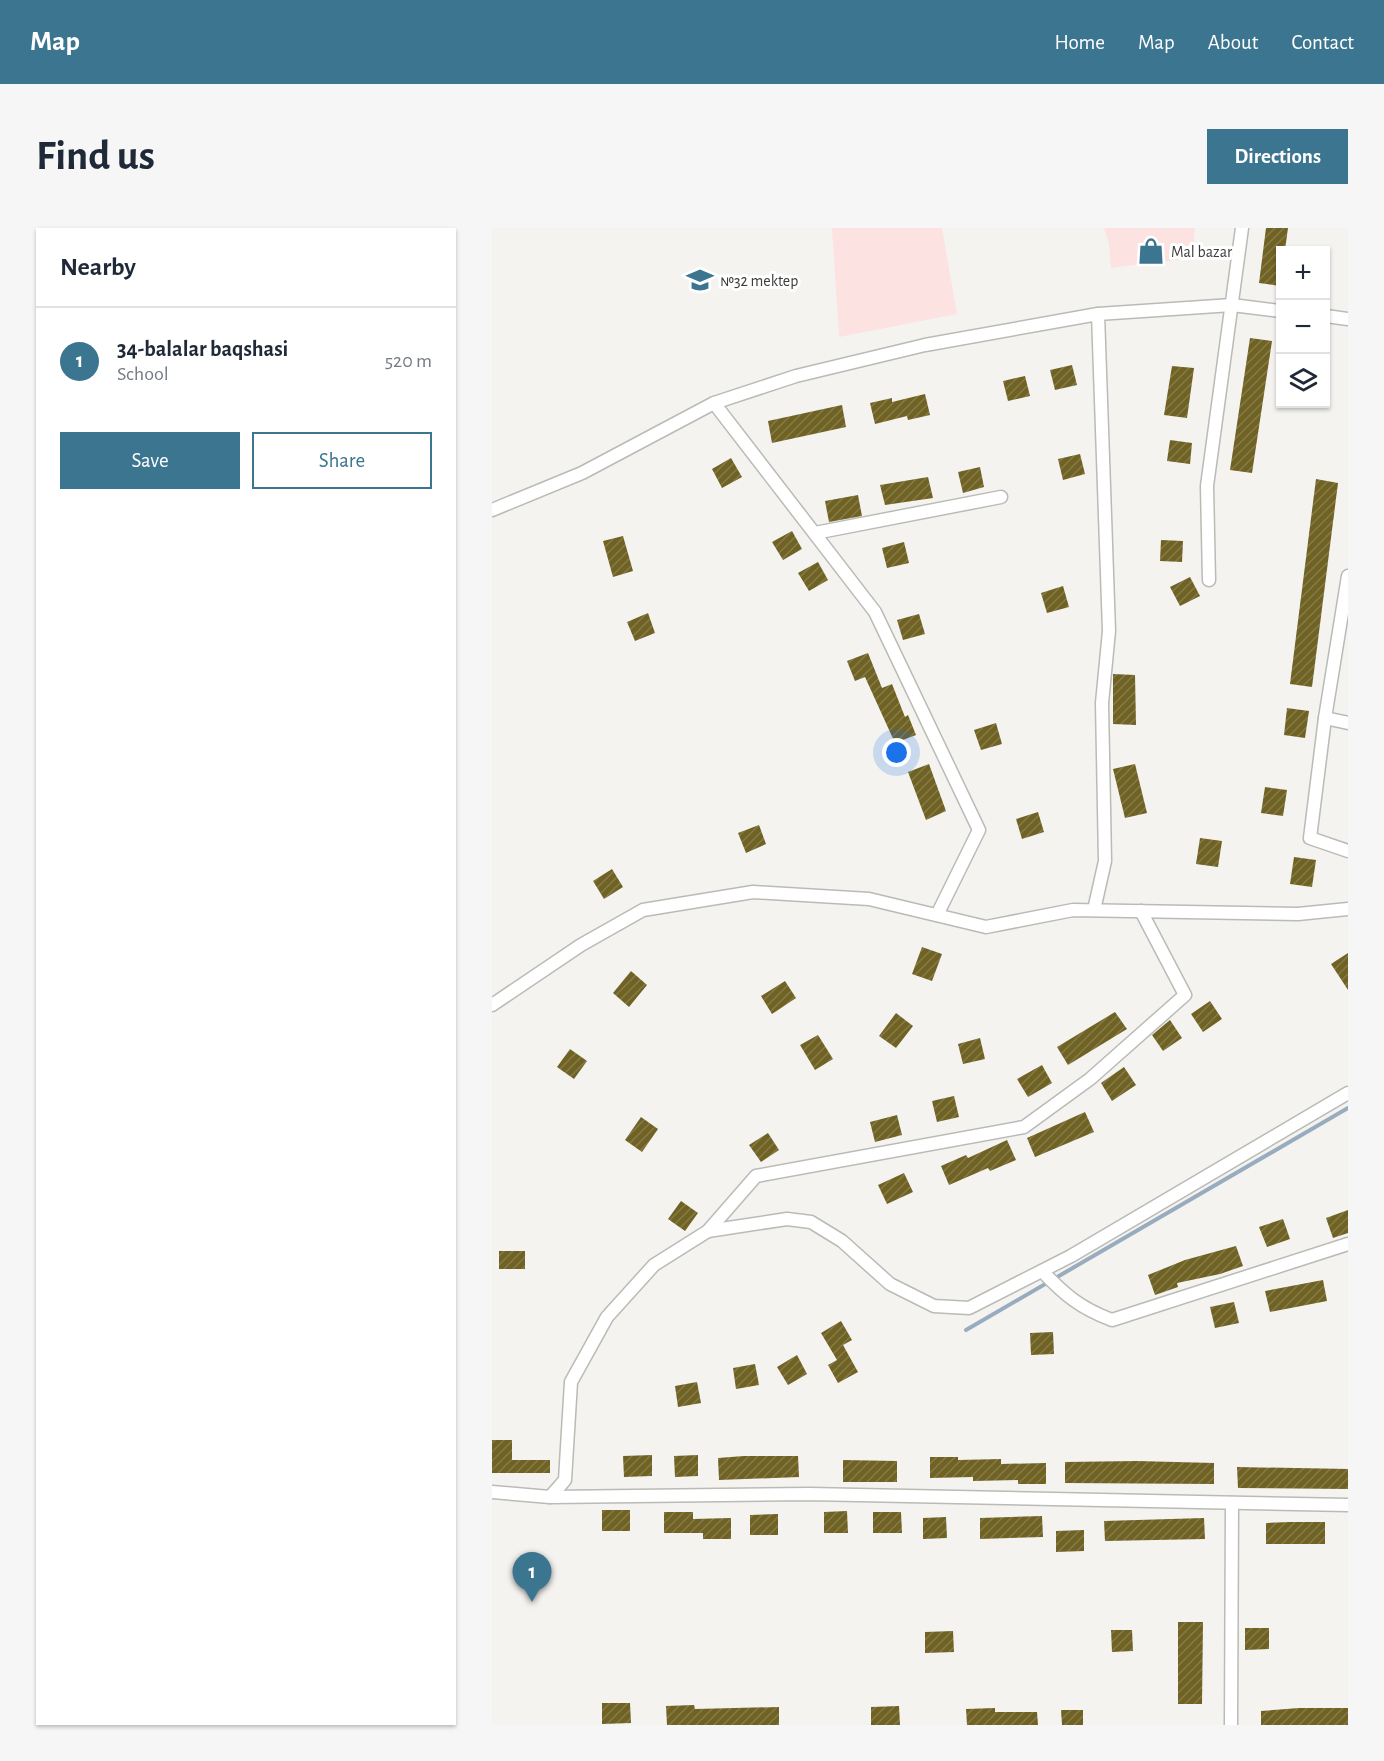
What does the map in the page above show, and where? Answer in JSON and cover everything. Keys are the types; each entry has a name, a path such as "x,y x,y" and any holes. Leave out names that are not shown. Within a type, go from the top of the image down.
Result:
{"street":[{"path":"1209,580 1207,486 1242,228"},
{"path":"492,510 582,473 714,403 796,376 925,345 1098,314 1232,305 1276,310"},
{"path":"1094,910 1106,861 1102,703 1109,631 1098,314"},
{"path":"1330,317 1348,319"},
{"path":"714,403 875,612 979,830 937,915"},
{"path":"814,533 1001,497"},
{"path":"1348,576 1347,600 1325,718 1310,838 1348,851"},
{"path":"1325,718 1348,723"},
{"path":"492,1005 581,945 643,910 753,892 869,899 986,927 1073,910 1298,914 1348,909"},
{"path":"550,1497 565,1480 571,1382 607,1317 654,1265 708,1231 756,1176 1024,1126 1090,1079 1185,995 1141,911"},
{"path":"708,1231 787,1219 811,1222 842,1241 890,1284 934,1306 969,1308 1042,1271 1348,1094"},
{"path":"1042,1271 1068,1298 1087,1310 1112,1320 1348,1244"},
{"path":"492,1492 550,1497 809,1494 1348,1505"},
{"path":"1231,1725 1232,1503"}],"shaded area":[{"path":"832,228 942,228 957,314 839,337"},
{"name":"Mal bazar","path":"1104,228 1195,228 1192,258 1111,268 1109,244"}],"building":[{"path":"1266,228 1288,228 1286,246 1276,246 1276,285 1259,283"},
{"path":"1250,338 1272,341 1252,473 1230,470"},
{"path":"1072,365 1077,385 1055,390 1050,370"},
{"path":"1172,366 1194,368 1187,418 1164,415"},
{"path":"1025,376 1030,396 1008,401 1003,381"},
{"path":"925,394 930,415 908,420 907,416 875,424 870,403 892,398 892,402"},
{"path":"842,405 846,427 772,443 768,421"},
{"path":"1170,440 1192,443 1190,464 1167,461"},
{"path":"1080,454 1085,474 1063,480 1058,459"},
{"path":"731,458 742,477 722,488 712,469"},
{"path":"980,467 984,487 963,493 958,472"},
{"path":"928,477 933,498 885,505 880,485"},
{"path":"1316,479 1338,483 1312,687 1290,684"},
{"path":"858,495 862,516 829,522 825,501"},
{"path":"792,531 802,549 783,560 772,542"},
{"path":"623,536 633,571 613,577 603,541"},
{"path":"1161,540 1183,541 1182,562 1160,561"},
{"path":"904,542 909,563 887,568 882,548"},
{"path":"818,562 828,580 809,591 798,573"},
{"path":"1190,577 1200,596 1180,606 1170,587"},
{"path":"1063,586 1069,607 1047,613 1041,593"},
{"path":"648,613 655,633 635,641 627,622"},
{"path":"919,614 925,634 903,640 897,620"},
{"path":"868,653 882,688 892,684 905,717 908,715 916,735 895,743 865,677 855,681 847,661"},
{"path":"1113,674 1135,675 1136,725 1113,724"},
{"path":"1287,708 1309,711 1305,738 1284,735"},
{"path":"996,723 1002,744 981,750 974,730"},
{"path":"929,764 946,811 926,820 908,772"},
{"path":"1135,764 1147,813 1125,818 1113,769"},
{"path":"1265,787 1287,790 1283,816 1261,813"},
{"path":"1038,812 1044,832 1022,839 1016,819"},
{"path":"759,825 766,844 746,853 738,833"},
{"path":"1200,838 1222,841 1218,867 1196,864"},
{"path":"1294,857 1316,860 1312,887 1290,884"},
{"path":"612,869 623,887 604,899 593,881"},
{"path":"922,947 942,954 932,981 912,974"},
{"path":"1348,953 1348,990 1331,964"},
{"path":"631,971 647,985 629,1007 613,993"},
{"path":"785,981 796,998 772,1014 761,996"},
{"path":"1210,1001 1222,1019 1203,1032 1191,1014"},
{"path":"1115,1012 1127,1029 1068,1065 1057,1047"},
{"path":"896,1013 913,1026 896,1048 879,1036"},
{"path":"1170,1020 1182,1038 1163,1051 1152,1035"},
{"path":"818,1035 833,1059 815,1070 800,1045"},
{"path":"980,1038 985,1059 963,1064 958,1044"},
{"path":"570,1049 587,1061 574,1079 557,1067"},
{"path":"1042,1065 1052,1083 1028,1097 1017,1079"},
{"path":"1124,1067 1136,1085 1112,1101 1101,1083"},
{"path":"954,1096 959,1117 937,1122 932,1101"},
{"path":"1085,1112 1094,1132 1035,1157 1027,1138"},
{"path":"897,1115 902,1135 875,1142 870,1122"},
{"path":"641,1117 658,1129 642,1152 625,1140"},
{"path":"768,1133 779,1150 761,1162 749,1145"},
{"path":"1007,1140 1016,1160 990,1171 988,1168 949,1185 941,1166 966,1155 968,1158"},
{"path":"904,1173 913,1192 887,1204 878,1185"},
{"path":"681,1201 698,1213 685,1231 668,1219"},
{"path":"1348,1210 1348,1233 1333,1238 1326,1218"},
{"path":"1283,1219 1290,1239 1267,1247 1259,1227"},
{"path":"1236,1246 1243,1266 1220,1274 1177,1283 1178,1287 1155,1295 1148,1275 1185,1260"},
{"path":"499,1251 525,1251 525,1269 499,1269"},
{"path":"1323,1280 1327,1301 1270,1312 1265,1291"},
{"path":"1234,1302 1239,1323 1215,1328 1210,1307"},
{"path":"841,1321 852,1340 843,1345 858,1372 838,1383 828,1365 837,1360 821,1333"},
{"path":"1053,1332 1054,1354 1031,1355 1030,1333"},
{"path":"797,1355 807,1374 788,1385 777,1367"},
{"path":"755,1364 759,1385 736,1389 733,1368"},
{"path":"697,1382 701,1403 678,1407 675,1386"},
{"path":"492,1440 512,1440 512,1460 550,1460 550,1473 492,1473"},
{"path":"652,1455 652,1476 624,1477 623,1456"},
{"path":"698,1455 698,1476 675,1477 674,1456"},
{"path":"798,1456 799,1477 719,1480 718,1458"},
{"path":"930,1457 958,1457 958,1460 1001,1459 1001,1464 1046,1463 1046,1484 1018,1484 1018,1480 973,1481 973,1477 930,1478"},
{"path":"843,1460 897,1461 897,1482 843,1482"},
{"path":"1065,1462 1214,1463 1214,1484 1065,1483"},
{"path":"1237,1467 1348,1469 1348,1489 1238,1488"},
{"path":"602,1510 630,1510 630,1531 602,1531"},
{"path":"847,1511 848,1533 824,1533 824,1512"},
{"path":"664,1512 693,1512 693,1519 731,1518 731,1539 703,1539 703,1533 664,1533"},
{"path":"873,1512 901,1512 902,1533 873,1533"},
{"path":"778,1514 778,1535 750,1535 750,1515"},
{"path":"1042,1516 1043,1537 980,1539 980,1518"},
{"path":"946,1517 947,1538 923,1539 923,1518"},
{"path":"1204,1518 1205,1539 1105,1541 1104,1521"},
{"path":"1325,1522 1325,1544 1266,1544 1266,1523"},
{"path":"1084,1530 1084,1551 1056,1552 1056,1531"},
{"path":"1178,1622 1203,1622 1202,1704 1178,1704"},
{"path":"1245,1628 1269,1628 1269,1649 1245,1650"},
{"path":"1111,1630 1132,1630 1133,1651 1112,1652"},
{"path":"953,1631 954,1652 925,1653 925,1632"},
{"path":"602,1703 630,1703 631,1723 602,1724"},
{"path":"694,1705 695,1709 779,1707 779,1725 667,1725 666,1706"},
{"path":"899,1706 900,1725 871,1725 871,1707"},
{"path":"995,1708 995,1712 1037,1712 1038,1725 967,1725 966,1709"},
{"path":"1348,1708 1348,1725 1261,1725 1261,1711"},
{"path":"1061,1710 1083,1710 1083,1725 1062,1725"}],"waterway":[{"path":"966,1330 1348,1108"}],"place":[{"name":"Mal bazar","path":"1151,251"},
{"name":"№32 mektep","path":"700,280"},
{"name":"34-balalar baqshasi","path":"532,1602"}]}
